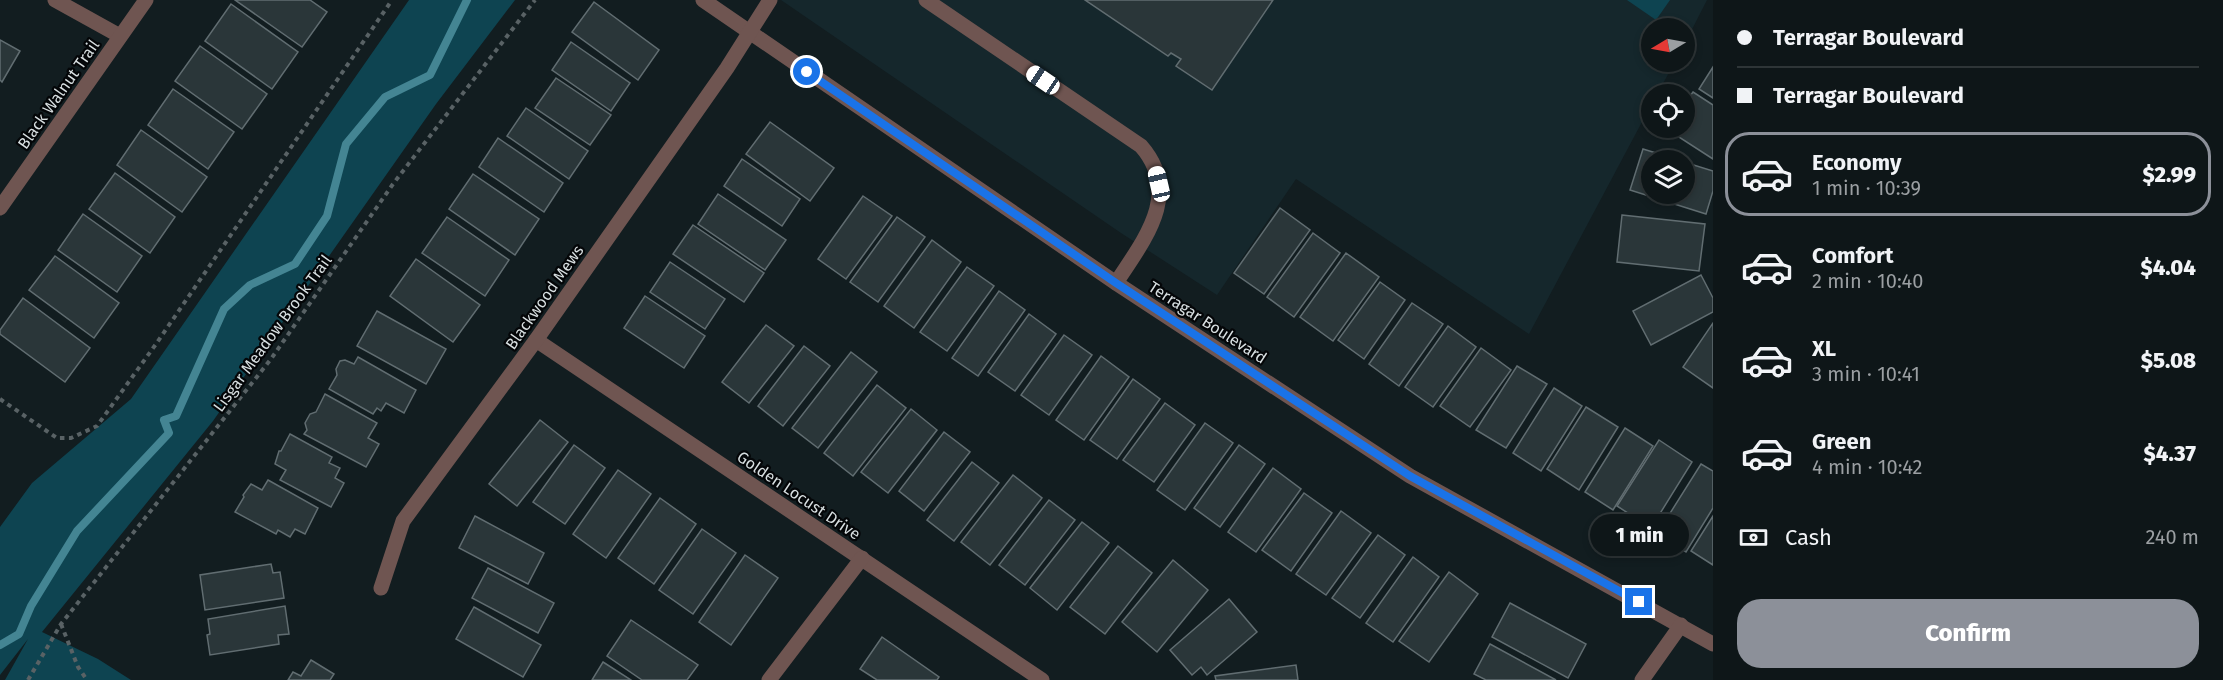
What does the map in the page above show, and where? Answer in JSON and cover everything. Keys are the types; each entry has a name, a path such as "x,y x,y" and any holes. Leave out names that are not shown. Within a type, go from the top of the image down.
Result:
{"street":[{"path":"55,0 120,36"},
{"name":"Black Walnut Trail","path":"0,208 146,0"},
{"name":"Terragar Boulevard","path":"703,0 1116,283 1410,476 1713,644"},
{"name":"Blackwood Mews","path":"381,588 403,521 537,340 750,33 770,0"},
{"path":"926,0 1141,146 1150,156 1159,184 1160,202 1154,222 1116,283"},
{"name":"Golden Locust Drive","path":"537,340 1042,680"},
{"path":"768,680 862,558"},
{"path":"1642,680 1681,625"}],"path":[{"path":"0,399 57,438 71,438 98,426 392,0"},
{"name":"Lisgar Meadow Brook Trail","path":"28,680 61,624 271,359 393,184 535,0"},
{"path":"61,624 78,667 87,680"}],"shaded area":[{"path":"409,0 515,0 436,104 213,421 42,632 98,659 131,680 5,680 28,639 0,675 0,527 32,483 131,399"},
{"path":"781,0 1707,0 1695,23 1695,18 1641,18 1641,72 1669,72 1663,84 1641,84 1641,124 1529,334 1296,179 1217,295 1121,233"},
{"path":"1627,0 1670,0 1657,18 1653,18"}],"building":[{"path":"235,0 310,0 327,12 302,47"},
{"path":"1085,0 1273,0 1212,90 1176,66 1181,59 1171,53 1168,56"},
{"path":"594,2 659,50 638,80 572,32"},
{"path":"231,4 298,52 272,89 205,41"},
{"path":"0,40 20,51 2,82 0,80"},
{"path":"571,42 630,83 611,111 552,70"},
{"path":"200,46 267,94 242,129 175,81"},
{"path":"1713,67 1713,98 1699,89"},
{"path":"556,78 611,115 590,145 535,108"},
{"path":"173,89 234,132 208,169 148,125"},
{"path":"1695,93 1713,105 1713,159 1680,138 1695,138"},
{"path":"526,108 588,151 569,179 507,136"},
{"path":"770,122 834,168 810,201 746,154"},
{"path":"141,130 207,177 182,212 117,165"},
{"path":"498,138 563,183 544,212 479,167"},
{"path":"1641,155 1641,193 1630,190"},
{"path":"742,159 800,199 782,226 724,186"},
{"path":"1695,165 1713,171 1713,191 1706,214 1674,204 1695,204"},
{"path":"115,173 175,217 150,253 89,209"},
{"path":"473,174 539,219 515,255 449,209"},
{"path":"718,194 786,240 765,270 698,224"},
{"path":"863,196 892,216 846,279 818,259"},
{"path":"1280,208 1310,230 1264,294 1234,273"},
{"path":"83,214 142,256 117,292 58,250"},
{"path":"1622,215 1705,224 1699,271 1617,262"},
{"path":"447,217 509,260 485,296 422,253"},
{"path":"897,217 925,237 878,302 850,282"},
{"path":"693,225 764,273 744,302 673,254"},
{"path":"1313,233 1340,253 1294,317 1267,297"},
{"path":"932,240 961,262 914,328 884,306"},
{"path":"1346,253 1379,277 1333,341 1300,317"},
{"path":"55,256 119,303 94,338 29,290"},
{"path":"416,259 480,305 453,342 390,296"},
{"path":"670,262 725,299 705,329 650,292"},
{"path":"967,267 994,286 947,351 920,332"},
{"path":"1701,275 1713,298 1713,312 1651,345 1633,311"},
{"path":"1380,282 1405,300 1364,359 1338,340"},
{"path":"999,291 1025,310 978,376 952,358"},
{"path":"645,296 705,336 684,368 624,328"},
{"path":"23,298 90,348 65,382 0,334 0,330"},
{"path":"1412,303 1443,324 1399,386 1369,364"},
{"path":"377,311 446,349 426,384 357,346"},
{"path":"1029,314 1056,334 1015,391 988,372"},
{"path":"1713,323 1713,388 1683,367"},
{"path":"766,325 794,346 749,403 722,382"},
{"path":"1448,326 1476,347 1433,407 1405,387"},
{"path":"1064,335 1092,355 1049,415 1021,395"},
{"path":"804,346 830,366 783,426 758,406"},
{"path":"1481,348 1511,370 1470,427 1440,406"},
{"path":"851,352 877,372 818,448 792,428"},
{"path":"1101,356 1129,377 1084,440 1056,420"},
{"path":"358,357 416,390 404,413 386,403 381,411 377,408 373,414 329,389 337,375 336,369 340,361 345,360 354,364"},
{"path":"1517,366 1547,384 1506,448 1476,430"},
{"path":"1133,379 1160,399 1117,459 1090,440"},
{"path":"877,385 906,408 853,476 824,453"},
{"path":"1554,388 1582,406 1541,471 1513,453"},
{"path":"325,394 377,423 368,438 379,444 366,467 304,434 307,430 305,423 310,414 316,412"},
{"path":"1165,403 1195,425 1154,482 1123,460"},
{"path":"1586,407 1618,427 1579,490 1547,469"},
{"path":"911,409 937,430 888,493 861,472"},
{"path":"540,420 568,442 517,506 489,484"},
{"path":"1205,423 1233,443 1185,510 1157,490"},
{"path":"1625,428 1653,446 1613,510 1585,492"},
{"path":"944,432 970,452 924,511 899,491"},
{"path":"290,434 332,457 329,463 340,468 335,478 344,483 331,507 280,480 286,470 275,464 279,451"},
{"path":"1659,440 1692,462 1651,528 1617,506"},
{"path":"574,445 605,468 565,524 533,502"},
{"path":"1239,445 1265,464 1220,527 1194,508"},
{"path":"972,462 999,483 954,541 927,520"},
{"path":"1701,464 1713,471 1713,508 1686,552 1657,534"},
{"path":"1273,468 1301,489 1256,552 1228,532"},
{"path":"618,470 651,494 606,558 573,534"},
{"path":"1013,475 1042,498 990,565 961,542"},
{"path":"268,480 318,508 305,534 295,529 290,537 278,530 276,534 235,512 251,484 262,490"},
{"path":"1304,493 1332,513 1291,571 1262,550"},
{"path":"660,498 696,524 654,584 618,558"},
{"path":"1049,500 1075,520 1025,585 999,565"},
{"path":"1341,511 1371,533 1326,595 1296,574"},
{"path":"475,516 544,553 528,584 459,548"},
{"path":"1713,516 1713,565 1691,551"},
{"path":"1082,522 1109,543 1057,610 1030,588"},
{"path":"702,529 736,553 693,614 659,590"},
{"path":"1378,535 1405,555 1360,618 1332,598"},
{"path":"1118,546 1152,573 1105,634 1070,607"},
{"path":"745,555 778,578 731,645 699,622"},
{"path":"1413,557 1439,577 1393,642 1366,623"},
{"path":"1173,560 1208,590 1157,652 1122,622"},
{"path":"271,564 273,573 280,572 284,598 205,610 200,575"},
{"path":"488,568 554,603 538,633 472,598"},
{"path":"1449,572 1478,594 1429,662 1399,641"},
{"path":"1229,599 1257,632 1207,675 1201,667 1192,675 1170,650"},
{"path":"1510,603 1586,644 1568,678 1492,637"},
{"path":"285,606 289,634 278,635 279,644 210,655 207,635 210,634 208,619"},
{"path":"474,607 541,645 523,677 456,639"},
{"path":"631,620 698,665 687,680 642,680 607,656"},
{"path":"882,637 939,677 937,680 877,680 860,669"},
{"path":"1490,644 1556,680 1486,680 1474,674"},
{"path":"311,660 334,674 330,680 288,680 293,672 301,676"},
{"path":"603,662 631,680 592,680"},
{"path":"1296,665 1298,680 1216,680 1215,676"}],"waterway":[{"path":"0,645 19,634 31,606 77,531 169,433 164,420 176,416 224,309 250,285 295,264 327,216 346,144 385,97 430,75 467,0"}],"route":[{"path":"807,72 1116,283 1410,476 1639,602"}]}
